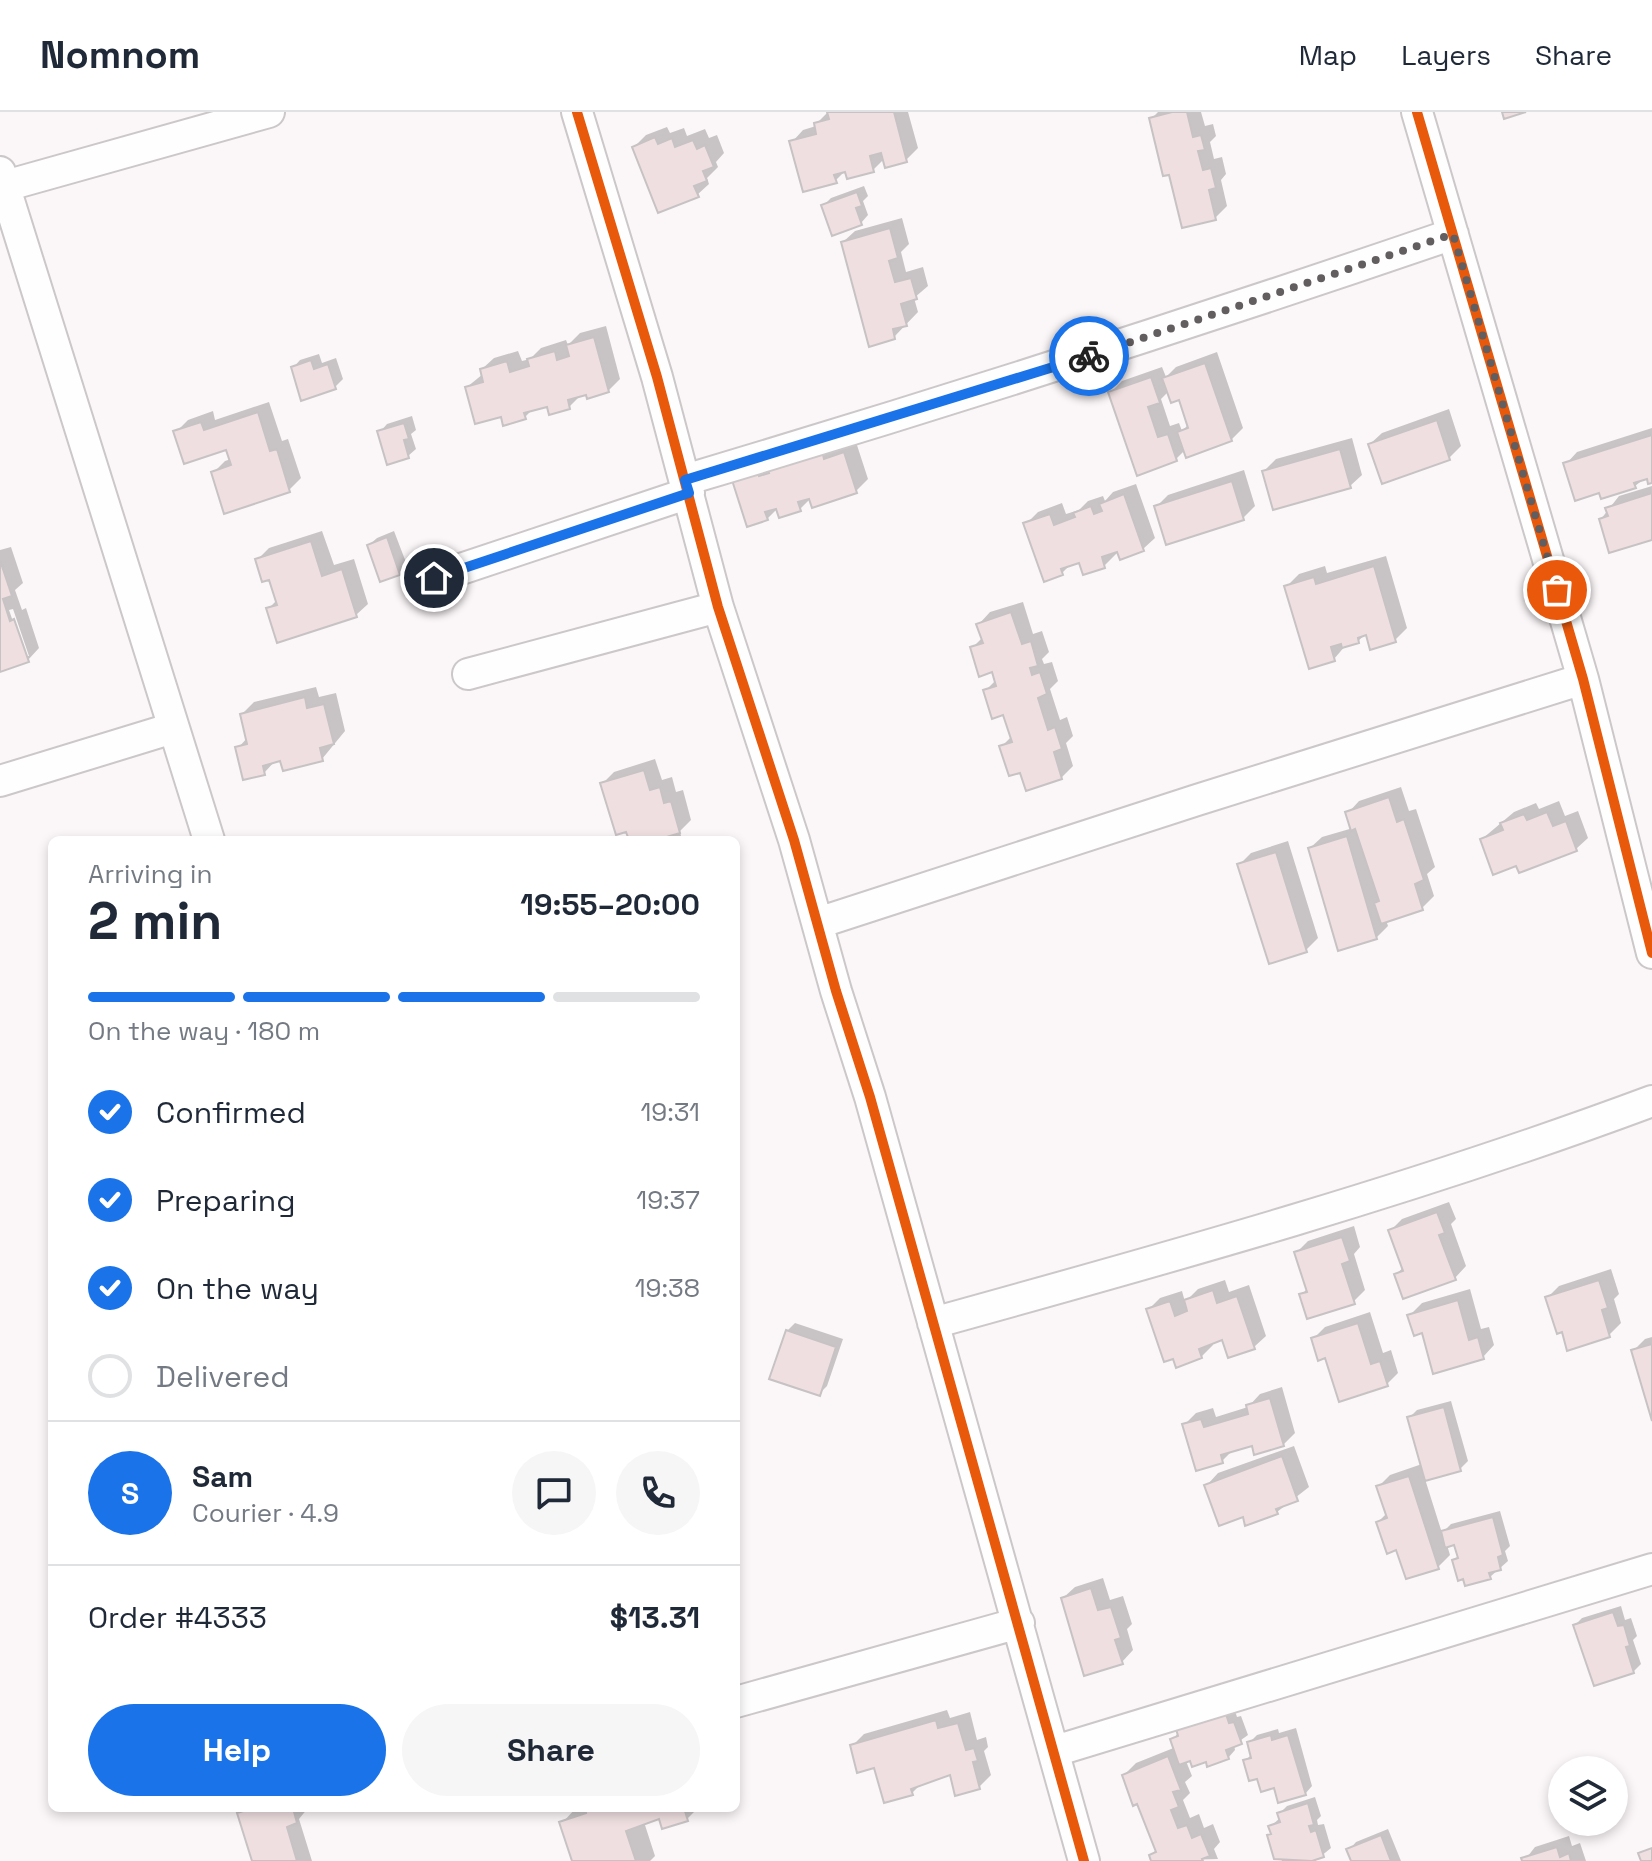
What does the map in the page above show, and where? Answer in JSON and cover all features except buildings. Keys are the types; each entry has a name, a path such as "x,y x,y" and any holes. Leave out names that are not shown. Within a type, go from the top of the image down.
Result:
{"street":[{"path":"208,836 8,221 2,179 269,112"},
{"path":"577,112 687,486 718,607 794,840 836,991 870,1097 1084,1861"},
{"path":"1417,112 1583,679 1652,953"},
{"path":"434,578 687,486 1088,357 1453,234"},
{"path":"468,674 718,607"},
{"path":"818,923 1583,679"},
{"path":"0,781 173,728"},
{"path":"933,1323 1282,1226 1548,1140 1652,1101"},
{"path":"1055,1751 1136,1729 1652,1569"},
{"path":"740,1701 1019,1623"}],"cycle path":[{"path":"577,112 657,377 718,607 794,840 836,991 870,1097 1084,1861"},
{"path":"1417,112 1583,679 1652,953"}],"way so far":[{"path":"1089,356 1453,234 1557,590"}],"route":[{"path":"434,578 689,493 685,480 1089,356"}]}
